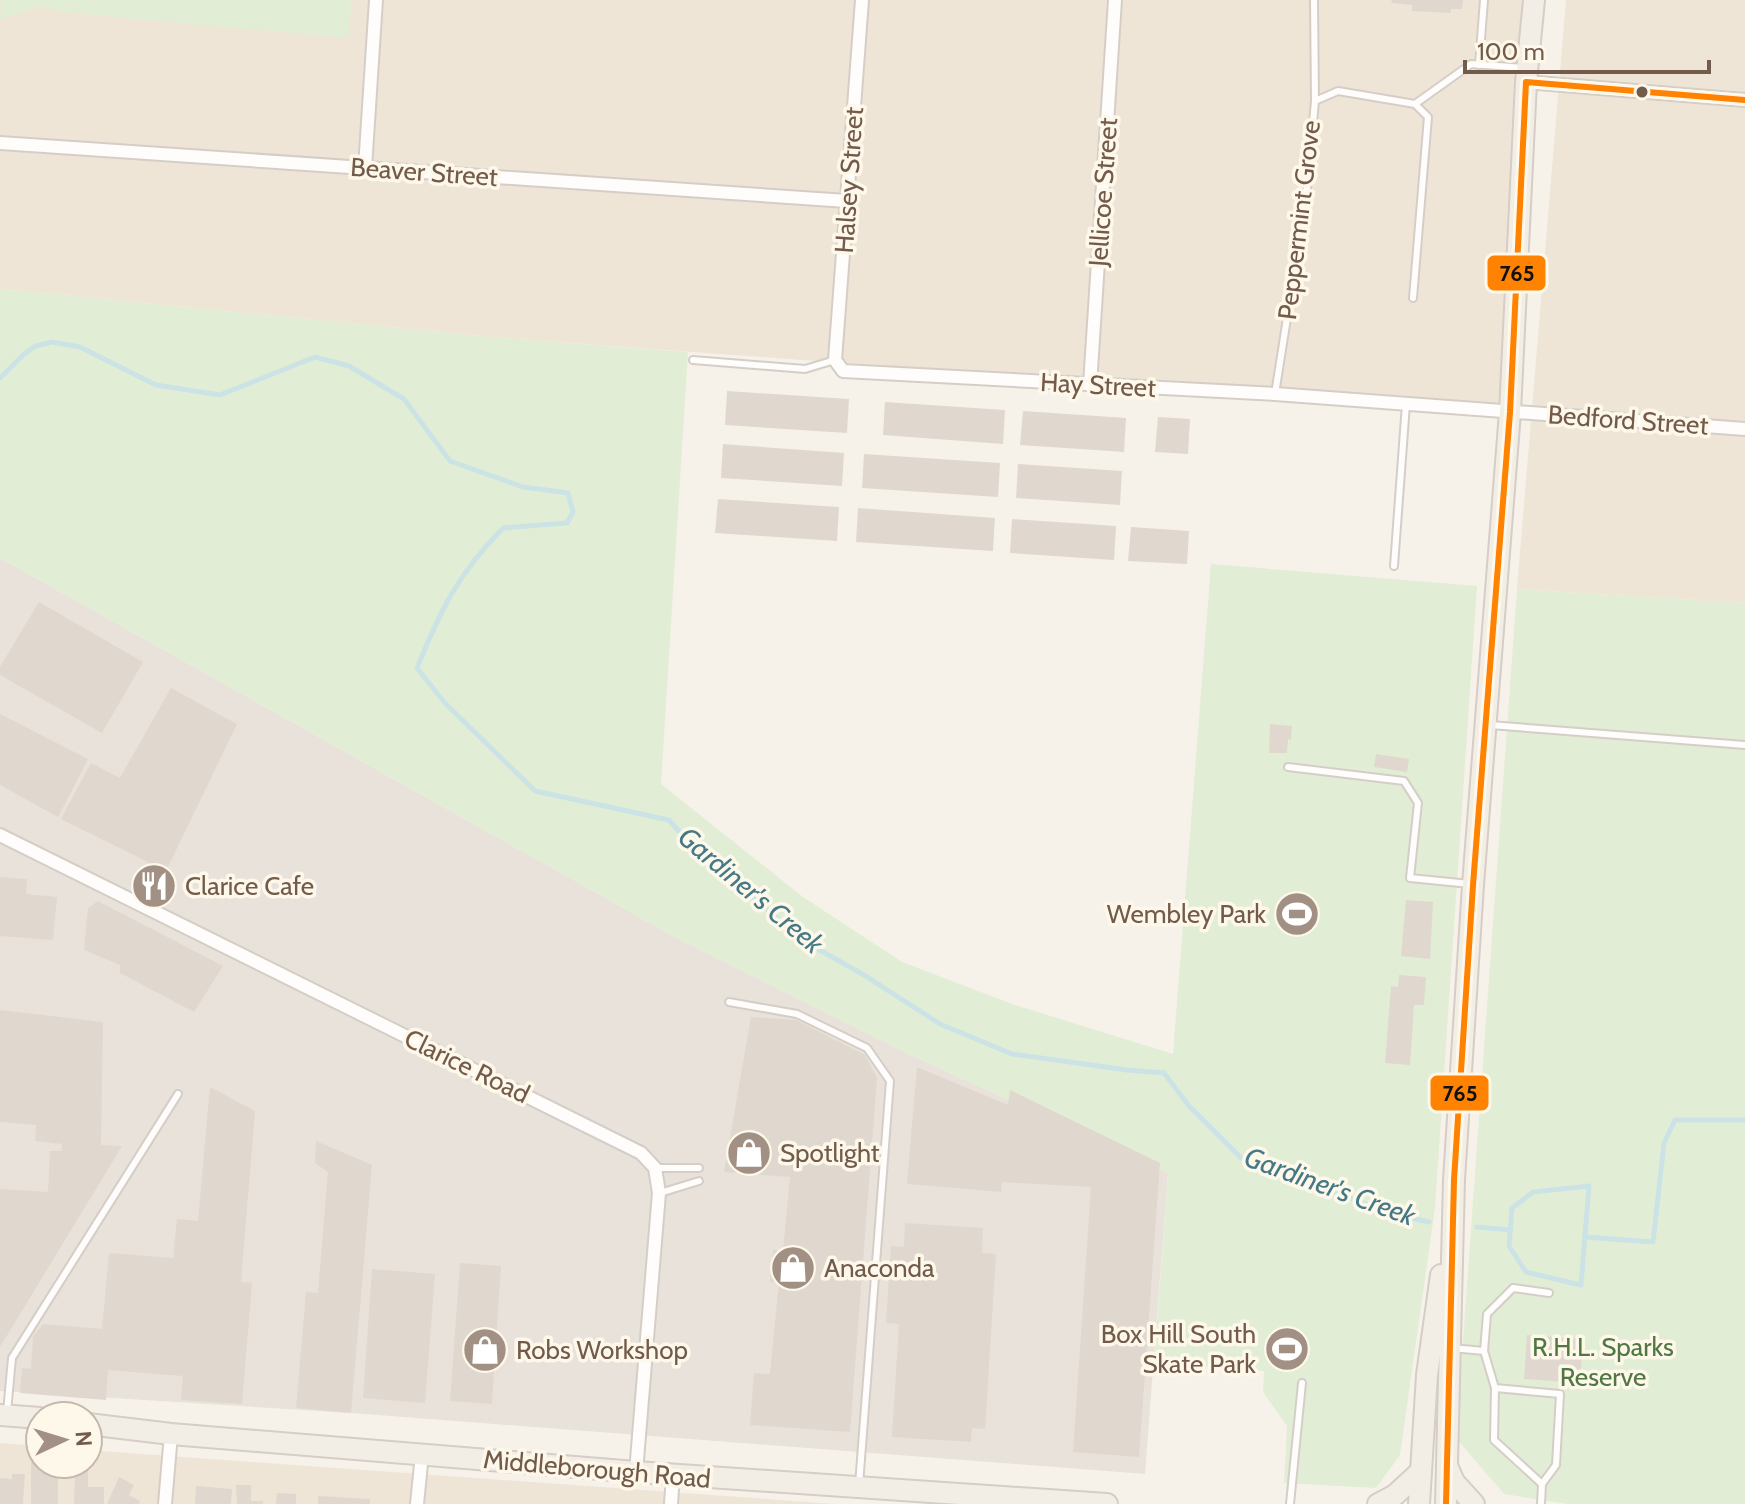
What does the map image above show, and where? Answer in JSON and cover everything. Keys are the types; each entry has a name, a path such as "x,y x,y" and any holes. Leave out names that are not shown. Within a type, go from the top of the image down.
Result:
{"main road":[{"path":"1446,1504 1454,1180 1473,885 1510,412 1527,75 1534,0"},
{"path":"1419,1504 1427,1375 1454,1180"},
{"path":"3,1416 24,1417"},
{"name":"Middleborough Road","path":"104,1426 171,1434 859,1488 923,1498 1107,1504"},
{"path":"1448,1468 1454,1482 1474,1504"},
{"path":"1378,1504 1395,1495 1421,1471"}],"street":[{"path":"365,168 376,0"},
{"name":"Halsey Street","path":"835,360 862,0"},
{"name":"Jellicoe Street","path":"1090,385 1115,0"},
{"path":"1527,75 1745,100"},
{"name":"Beaver Street","path":"0,143 847,201"},
{"name":"Hay Street","path":"835,360 843,371 1275,394 1510,412"},
{"name":"Bedford Street","path":"1510,412 1745,429"},
{"name":"Clarice Road","path":"0,835 641,1153 655,1168"},
{"path":"636,1472 659,1193 655,1168"},
{"path":"165,1504 171,1434"},
{"path":"417,1504 422,1454"},
{"path":"671,1504 673,1475"}],"lane":[{"path":"1314,0 1315,101"},
{"path":"1479,65 1484,0"},
{"path":"1413,298 1428,117 1415,104 1471,64 1527,75"},
{"name":"Peppermint Grove","path":"1275,394 1306,198 1315,101 1338,91 1415,104"},
{"path":"693,360 805,369 835,360"},
{"path":"1394,566 1406,404"},
{"path":"1486,724 1745,745"},
{"path":"1288,767 1404,781 1418,803 1410,878 1473,885"},
{"path":"729,1002 797,1014 867,1048 890,1081 859,1488"},
{"path":"3,1416 12,1358 178,1094"},
{"path":"655,1168 699,1168"},
{"path":"659,1193 699,1181"},
{"path":"1542,1484 1494,1440 1495,1388 1484,1351 1487,1314 1513,1288 1549,1293"},
{"path":"1451,1347 1484,1351"},
{"path":"1290,1504 1302,1383"},
{"path":"1495,1388 1560,1394 1556,1465 1542,1484 1541,1504"}],"shaded area":[{"path":"0,0 1539,0 1510,412 502,338 0,289"},
{"path":"1566,0 1745,0 1745,603 1517,589"},
{"path":"0,558 673,936 915,1057 1168,1173 1145,1474 351,1413 0,1391"},
{"path":"0,1443 24,1445 24,1480 104,1480 104,1451 835,1504 0,1504"}],"green space":[{"path":"1,0 351,0 349,38 70,13 41,7 0,19"},
{"path":"0,289 502,338 688,352 661,784 803,897 902,962 1015,1005 1173,1054 1211,564 1477,586 1435,1208 1400,1455 1376,1488 1284,1483 1287,1426 1263,1392 1264,1371 1154,1363 1168,1173 915,1057 673,936 0,558"},
{"name":"R.H.L. Sparks Reserve","path":"1517,589 1745,603 1745,1504 1568,1504 1504,1494 1456,1438"}],"building":[{"path":"1392,0 1463,0 1462,9 1451,9 1451,13 1412,11 1412,5 1391,3"},
{"path":"727,391 849,399 847,433 725,425"},
{"path":"885,402 1005,410 1003,444 883,435"},
{"path":"1023,411 1126,418 1124,452 1020,445"},
{"path":"1158,417 1190,419 1188,454 1155,452"},
{"path":"723,444 844,453 842,486 721,478"},
{"path":"864,454 1000,463 998,497 862,488"},
{"path":"1018,464 1122,471 1120,505 1016,498"},
{"path":"718,499 839,507 837,541 715,533"},
{"path":"858,508 995,518 993,551 856,542"},
{"path":"1012,519 1116,526 1114,560 1010,553"},
{"path":"1131,527 1189,531 1187,564 1128,561"},
{"path":"39,602 143,662 102,733 0,675 0,667"},
{"path":"171,688 237,724 166,871 61,819 91,763 120,778"},
{"path":"0,714 88,759 58,817 0,785"},
{"path":"1270,724 1292,726 1287,753 1269,753"},
{"path":"1376,754 1409,759 1407,772 1374,767"},
{"path":"0,877 27,879 26,894 57,897 53,940 0,936"},
{"path":"1406,900 1433,902 1430,959 1401,956"},
{"path":"98,901 223,966 194,1012 120,973 120,965 84,950 88,908"},
{"path":"1399,975 1426,977 1424,1005 1414,1005 1410,1065 1385,1063 1391,986 1398,987"},
{"path":"0,1010 103,1022 101,1145 122,1146 0,1347 0,1189 48,1192 50,1151 62,1151 62,1144 35,1141 36,1125 0,1122"},
{"path":"751,1017 796,1020 865,1055 877,1078 850,1432 750,1425 754,1373 770,1374 779,1282 770,1282 773,1250 783,1251 790,1177 724,1172"},
{"path":"917,1067 1008,1105 1010,1090 1160,1163 1139,1457 1073,1452 1091,1187 1002,1182 1001,1192 907,1184"},
{"path":"210,1087 255,1111 241,1282 252,1283 242,1404 181,1400 183,1376 108,1370 106,1400 20,1393 22,1368 31,1369 33,1337 43,1324 102,1329 109,1253 173,1258 177,1219 198,1221"},
{"path":"316,1141 372,1165 351,1413 296,1408 306,1292 318,1293 328,1172 315,1163"},
{"path":"905,1223 983,1228 982,1253 996,1254 985,1429 972,1428 971,1442 892,1437 899,1324 886,1323 891,1246 904,1247"},
{"path":"460,1263 501,1266 492,1404 450,1401"},
{"path":"372,1269 435,1274 425,1403 363,1398"},
{"path":"1527,1335 1583,1339 1580,1383 1524,1379"},
{"path":"12,1474 24,1474 23,1504 0,1504 0,1478 12,1479"},
{"path":"119,1477 134,1485 129,1495 140,1501 139,1504 107,1504"},
{"path":"31,1480 58,1480 58,1504 31,1504"},
{"path":"75,1480 88,1480 88,1487 104,1487 104,1504 74,1504"},
{"path":"236,1485 251,1485 251,1501 263,1501 263,1504 237,1504"},
{"path":"196,1486 232,1489 231,1504 195,1504"},
{"path":"277,1493 296,1494 296,1504 276,1504"},
{"path":"318,1496 370,1499 370,1504 318,1504"}],"waterway":[{"name":"Gardiner's Creek","path":"0,378 24,354 36,346 52,342 80,347 156,385 220,395 315,357 349,366 404,399 450,461 523,487 568,493 573,512 567,523 503,528 487,545 452,593 417,668 445,703 535,791 669,820 693,847 800,939 864,975 940,1024 1012,1054 1164,1073 1189,1106 1241,1158 1393,1214 1429,1222"},
{"name":"Gardiner's Creek","path":"1585,1237 1653,1242 1664,1143 1675,1120 1745,1120"},
{"name":"Gardiner's Creek","path":"1589,1186 1581,1285 1526,1272 1509,1246 1512,1208 1533,1192 1589,1186"},
{"name":"Gardiner's Creek","path":"1477,1227 1510,1230"}],"transit line":[{"name":"765","path":"1446,1504 1454,1180 1473,885 1510,412 1526,82 1745,100"}],"place":[{"name":"Clarice Cafe","path":"154,886"},
{"name":"Wembley Park","path":"1297,914"},
{"name":"Spotlight","path":"749,1153"},
{"name":"Anaconda","path":"793,1268"},
{"name":"Box Hill South Skate Park","path":"1287,1349"},
{"name":"Robs Workshop","path":"485,1350"}]}
